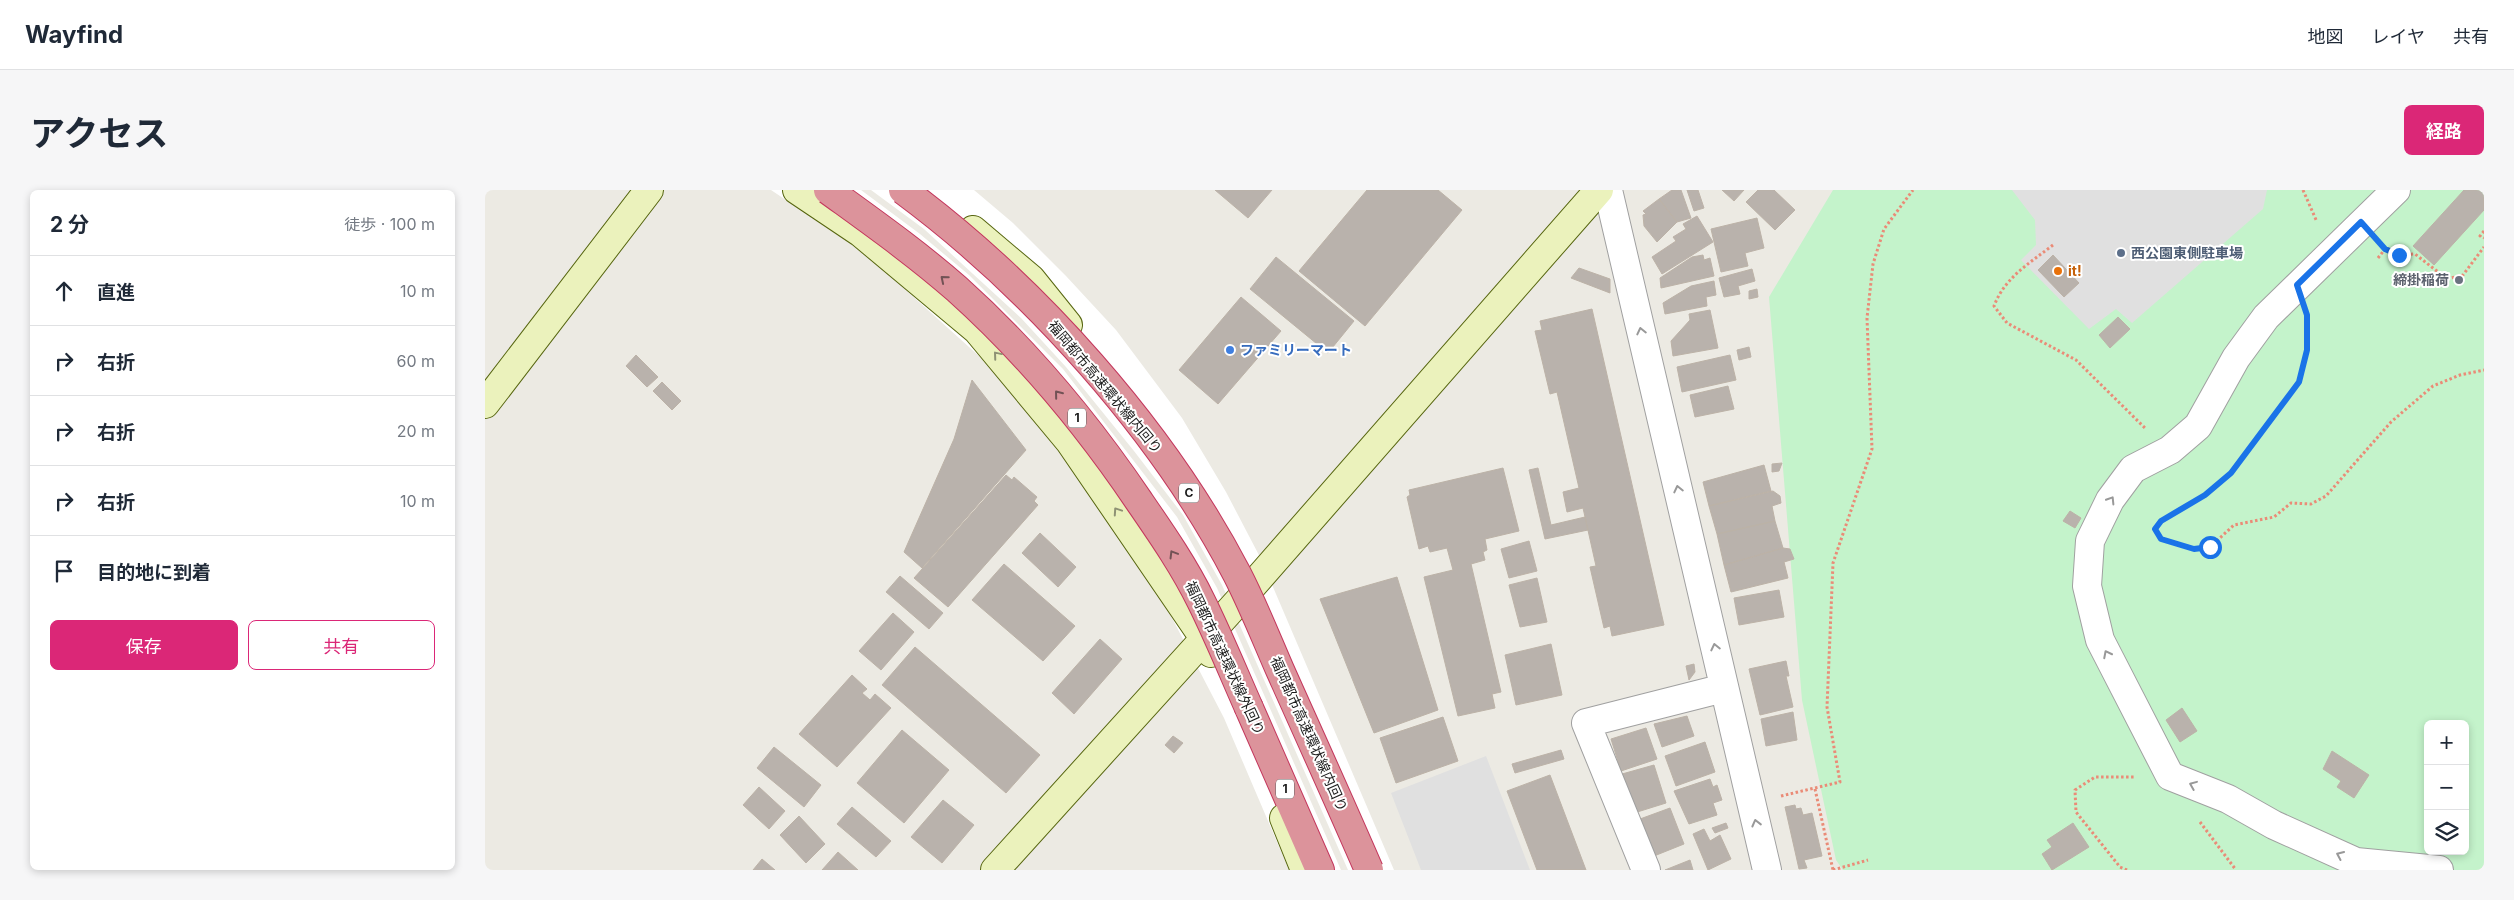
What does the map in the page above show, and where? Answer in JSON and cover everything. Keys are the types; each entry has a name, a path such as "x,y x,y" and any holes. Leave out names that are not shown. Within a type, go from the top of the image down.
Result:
{"highway":[{"name":"福岡都市高速環状線外回り","path":"828,190 909,249 957,290 1003,334 1049,384 1098,443 1158,528 1201,599 1320,870"},
{"name":"福岡都市高速環状線内回り","path":"903,190 985,256 1034,303 1083,356 1142,428 1198,506 1238,574 1369,870"},
{"path":"1249,708 1309,870"}],"street":[{"path":"485,404 649,190"},
{"path":"797,190 861,233 977,330 1070,442 1204,638 1270,778 1305,870"},
{"path":"925,190 1031,279 1129,400 1189,494 1245,594 1323,756 1364,870"},
{"path":"995,870 1245,594 1599,190"},
{"path":"1608,190 1767,870"},
{"path":"2395,190 2265,317 2236,358 2198,426 2170,450 2133,469 2110,500 2090,541 2087,586 2100,640 2170,776 2228,799 2274,825 2356,862 2439,870"},
{"path":"1646,870 1585,723 1724,688"}],"path":[{"path":"1780,796 1840,782 1827,707 1833,563 1872,449 1867,318 1873,264 1884,229 1913,190"},
{"path":"2361,222 2385,249 2399,255 2415,254 2447,279 2463,275 2484,247"},
{"path":"2484,231 2480,236 2484,238"},
{"path":"2053,245 2018,270 1999,294 1994,306 2007,323 2075,360 2127,412 2170,450"},
{"path":"2378,258 2385,249"},
{"path":"2297,285 2307,315 2307,350 2299,382 2231,473 2205,495 2161,521 2155,529 2161,539 2194,549 2210,547 2235,525 2273,517 2291,503 2311,504 2326,496 2391,422 2433,386 2460,375 2484,370"},
{"path":"2127,870 2120,867 2076,812 2075,790 2095,777 2170,776"},
{"path":"1815,789 1833,870 1868,860"}],"green space":[{"path":"1833,190 2484,190 2484,870 1843,870 1836,860 1802,700 1769,297"}],"shaded area":[{"name":"西公園東側駐車場","path":"2012,190 2267,190 2263,209 2132,323 2116,309 2089,329 2021,260 2036,245 2035,220"},
{"path":"1486,756 1530,870 1421,870 1391,793"}],"pier":[{"path":"771,190 861,190 920,234 969,275 1063,369 1177,517 1217,588 1341,870 1289,870 1224,718 1172,618 1128,542 1086,483 1021,401 979,356 889,275 847,241"},
{"path":"871,190 974,190 1013,223 1116,330 1182,418 1226,492 1261,559 1394,870 1348,870 1222,585 1183,515 1134,451 1066,367 1021,318 924,229"}],"building":[{"path":"1215,190 1272,190 1248,218"},
{"path":"1367,190 1438,190 1462,210 1365,326 1299,271"},
{"path":"1672,190 1681,190 1691,218 1677,222 1659,199"},
{"path":"1687,190 1698,190 1704,208 1694,211"},
{"path":"1722,190 1744,190 1734,201"},
{"path":"1758,190 1774,190 1795,210 1775,230 1746,202"},
{"path":"2464,190 2484,190 2484,210 2434,265 2413,246"},
{"path":"1659,199 1677,222 1657,242 1644,226 1643,215 1646,214 1643,211"},
{"path":"1697,216 1713,242 1662,274 1652,257 1676,241 1673,237 1686,229 1683,224"},
{"path":"1757,218 1764,248 1745,253 1748,266 1721,272 1711,229"},
{"path":"1703,255 1704,260 1710,258 1714,276 1661,288 1660,278 1692,257"},
{"path":"2053,255 2079,283 2064,297 2038,270"},
{"path":"1276,257 1354,321 1328,353 1250,289"},
{"path":"1579,268 1610,279 1610,293 1571,278"},
{"path":"1752,269 1755,281 1738,286 1740,294 1724,297 1719,278"},
{"path":"1714,281 1716,295 1706,297 1707,306 1665,314 1663,303 1691,286"},
{"path":"1757,289 1758,297 1749,299 1749,291"},
{"name":"ファミリーマート","path":"1241,297 1281,331 1218,404 1179,370"},
{"path":"1592,309 1664,625 1612,636 1610,626 1604,628 1590,567 1596,566 1583,508 1567,512 1563,492 1579,488 1557,392 1550,394 1535,331 1542,330 1540,321"},
{"path":"1710,310 1718,348 1673,356 1671,341 1690,320 1689,314"},
{"path":"2118,317 2130,329 2110,348 2099,335"},
{"path":"1749,347 1751,357 1739,360 1737,350"},
{"path":"636,355 658,377 647,387 626,366"},
{"path":"1730,355 1736,380 1682,392 1677,367"},
{"path":"972,380 1026,450 922,568 904,552 954,439"},
{"path":"662,382 681,401 672,410 653,391"},
{"path":"1728,386 1734,409 1695,417 1690,395"},
{"path":"1782,463 1779,471 1772,472 1772,464"},
{"path":"1764,465 1771,491 1709,506 1703,482"},
{"path":"1503,468 1519,531 1485,539 1487,550 1483,552 1485,560 1471,564 1501,692 1492,694 1495,708 1458,716 1424,577 1453,570 1447,548 1430,552 1428,546 1419,549 1407,497 1410,495 1409,490"},
{"path":"1538,468 1551,525 1585,517 1588,530 1545,539 1529,470"},
{"path":"1006,475 1012,480 1014,477 1037,497 1034,501 1038,505 948,607 914,578"},
{"path":"1773,491 1780,496 1781,503 1772,506 1775,521 1717,534 1709,506"},
{"path":"2070,511 2081,518 2075,528 2063,521"},
{"path":"1775,521 1783,548 1724,565 1717,534"},
{"path":"1040,533 1076,567 1058,587 1022,553"},
{"path":"1529,541 1537,571 1509,578 1501,549"},
{"path":"1783,548 1790,549 1794,559 1784,562 1788,578 1731,592 1724,565"},
{"path":"1004,564 1075,626 1043,661 972,600"},
{"path":"900,576 943,613 929,629 886,592"},
{"path":"1397,577 1438,710 1374,733 1320,599"},
{"path":"1537,578 1547,622 1520,627 1509,585"},
{"path":"1779,590 1784,617 1739,625 1734,598"},
{"path":"893,613 914,632 881,670 859,651"},
{"path":"1100,639 1122,659 1074,714 1052,693"},
{"path":"1551,644 1562,695 1516,705 1505,655"},
{"path":"915,647 1040,755 1006,793 882,685"},
{"path":"1786,661 1789,676 1786,676 1793,707 1760,715 1749,669"},
{"path":"1694,664 1695,672 1689,680 1686,666"},
{"path":"852,675 867,689 862,693 870,700 875,694 891,708 837,767 799,734"},
{"path":"2182,708 2197,731 2180,742 2166,720"},
{"path":"1793,712 1797,740 1766,746 1761,719"},
{"path":"1687,716 1694,736 1662,747 1654,724"},
{"path":"1443,717 1458,761 1396,783 1380,738"},
{"path":"1646,728 1657,759 1621,771 1611,739"},
{"path":"902,730 949,770 904,823 857,783"},
{"path":"1173,736 1183,743 1174,753 1165,745"},
{"path":"1705,742 1715,772 1676,786 1665,756"},
{"path":"774,747 821,785 804,807 757,768"},
{"path":"1561,750 1564,759 1515,773 1512,764"},
{"path":"2332,751 2369,775 2354,798 2337,787 2341,781 2323,769"},
{"path":"1654,765 1666,803 1634,813 1622,774"},
{"path":"1550,775 1586,870 1537,870 1507,791"},
{"path":"1710,779 1713,787 1717,785 1722,800 1713,803 1717,815 1689,824 1674,791"},
{"path":"759,787 785,811 769,829 743,805"},
{"path":"943,800 974,825 942,863 911,837"},
{"path":"1795,805 1796,809 1801,808 1803,815 1812,813 1822,856 1804,860 1807,868 1799,869 1785,807"},
{"path":"852,807 891,841 876,857 837,824"},
{"path":"1670,808 1684,844 1654,856 1640,819"},
{"path":"799,816 825,844 806,863 780,835"},
{"path":"1726,823 1728,828 1715,833 1712,828"},
{"path":"2073,823 2089,847 2052,870 2042,854 2052,847 2047,840"},
{"path":"1704,829 1710,841 1720,835 1731,859 1708,870 1693,834"},
{"path":"838,852 858,870 822,870"},
{"path":"762,859 775,870 753,870"},
{"path":"1690,860 1693,870 1665,870"}],"place":[{"name":"西公園東側駐車場","path":"2121,253"},
{"name":"it!","path":"2058,271"},
{"name":"締掛稲荷","path":"2459,280"},
{"name":"ファミリーマート","path":"1230,350"}],"route":[{"path":"2210,547 2194,549 2161,539 2155,529 2161,521 2205,495 2231,473 2299,382 2307,350 2307,315 2297,285 2361,222 2385,249 2399,255"}]}
